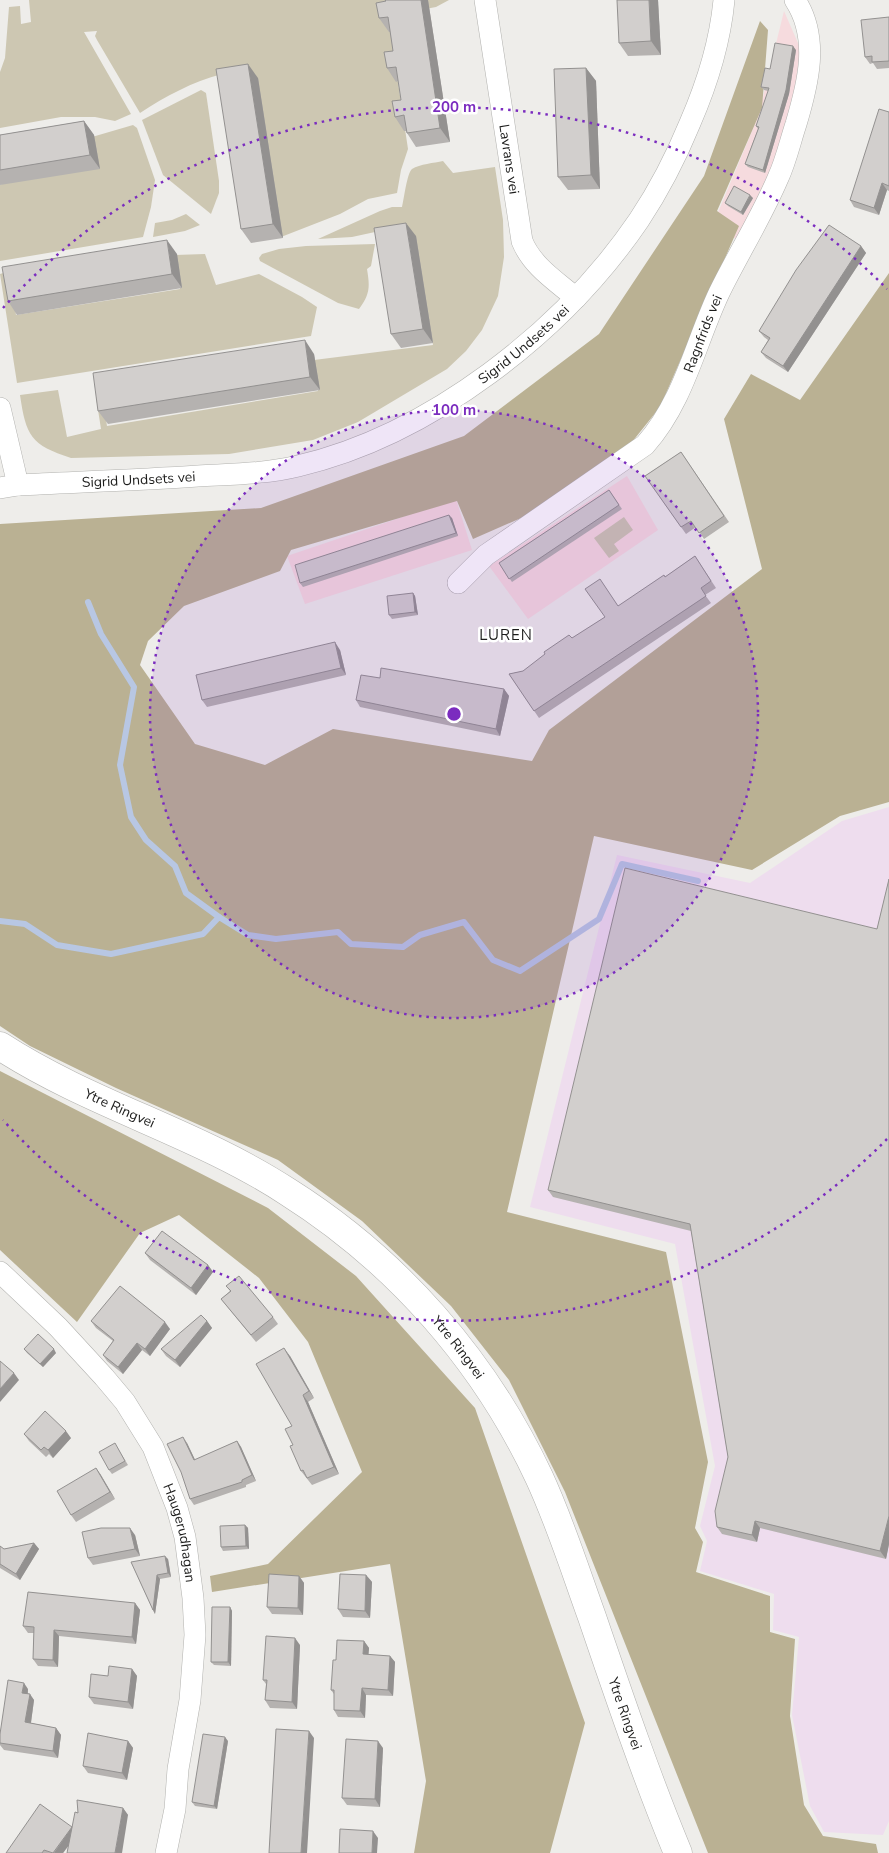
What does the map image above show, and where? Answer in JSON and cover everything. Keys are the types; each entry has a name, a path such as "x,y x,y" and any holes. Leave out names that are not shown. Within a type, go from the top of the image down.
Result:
{"main road":[{"name":"Ytre Ringvei","path":"0,1046 74,1088 208,1148 265,1177 343,1229 392,1271 435,1318 492,1392 540,1478 678,1853"}],"street":[{"name":"Lavrans vei","path":"485,0 522,241 526,251 534,261 576,298"},
{"name":"Sigrid Undsets vei","path":"9,487 252,473 296,467 372,442 442,405 484,377 521,349 576,298 623,243 640,219 672,164 706,82 721,29 724,0"},
{"name":"Ragnfrids vei","path":"458,584 486,555 640,448 659,429 670,411 719,293 768,199 788,153 803,102 810,63 807,26 795,0"},
{"path":"0,408 9,487"},
{"name":"Haugerudhagan","path":"0,1272 58,1327 104,1376 125,1402 153,1447 178,1508 185,1537 193,1598 195,1635 190,1700 178,1769 175,1809 166,1853"}],"shaded area":[{"path":"29,0 449,0 436,7 388,16 408,149 401,170 397,193 368,199 340,214 281,237 222,74 180,90 140,113 97,40 95,36 97,31 84,32 131,114 115,121 95,117 61,117 0,128 0,72 5,58 9,7 20,6 21,24 31,22"},
{"path":"784,11 801,50 791,117 742,241 711,229 758,117"},
{"path":"760,21 768,30 762,108 717,211 739,226 660,407 632,442 537,511 473,539 457,501 291,550 280,571 184,606 148,641 140,665 195,744 265,765 333,729 532,761 549,730 762,569 724,419 751,374 800,400 889,273 889,802 840,816 752,870 594,836 507,1212 666,1252 708,1462 695,1528 703,1542 696,1572 770,1596 770,1632 795,1639 790,1716 804,1805 823,1836 876,1844 878,1853 708,1853 565,1492 509,1380 451,1306 362,1221 278,1160 116,1088 30,1046 0,1026 0,524 261,508 464,436 599,334 704,176"},
{"path":"201,90 206,93 219,181 219,193 211,214 163,175 142,120"},
{"path":"133,125 137,128 155,180 151,207 143,237 0,261 0,185 92,137"},
{"path":"443,161 453,173 495,167 503,220 504,257 498,296 482,330 466,351 447,369 358,422 313,440 229,454 71,458 39,443 28,430 20,395 58,390 67,437 101,429 96,397 102,395 107,426 318,391 314,360 433,345 415,238 375,232 352,237 318,239 380,211 392,207 402,207 410,171 415,167"},
{"path":"186,214 200,225 185,231 153,237 155,223 172,220"},
{"path":"375,244 371,266 367,269 368,290 359,309 338,303 260,261 259,258 262,254 279,249 306,246"},
{"path":"205,254 216,285 259,274 317,307 311,336 17,383 0,274 10,271 16,315 180,289 175,255"},
{"path":"627,476 658,530 528,619 489,566"},
{"path":"456,499 472,550 305,604 287,556"},
{"path":"624,517 633,530 614,544 619,551 609,558 594,538"},
{"path":"889,807 889,1821 883,1835 824,1832 810,1806 792,1715 799,1637 773,1630 774,1594 700,1571 707,1541 700,1526 715,1466 675,1244 530,1207 617,855 750,883 842,821"},
{"path":"0,1071 268,1208 356,1276 475,1408 585,1723 550,1853 414,1853 426,1781 390,1564 212,1592 210,1576 268,1564 362,1472 308,1342 259,1278 179,1215 140,1233 77,1322 0,1250"}],"building":[{"path":"385,0 421,0 440,128 407,133 404,115 395,117 392,101 401,100 396,67 387,68 384,52 393,51 388,17 379,18 376,3"},
{"path":"617,0 649,0 651,41 619,43"},
{"path":"889,17 889,61 872,62 872,56 865,57 861,20"},
{"path":"775,43 793,46 786,90 763,170 745,164 759,127 756,126 769,88 761,87 765,68 770,69"},
{"path":"248,64 273,224 241,229 216,69"},
{"path":"586,68 591,175 558,177 554,69"},
{"path":"879,109 889,112 889,186 882,183 874,208 850,200"},
{"path":"84,121 90,155 0,170 0,135"},
{"path":"734,186 750,195 741,212 725,203"},
{"path":"406,223 423,329 391,334 374,228"},
{"path":"829,225 861,246 783,366 761,352 770,338 759,331 796,270"},
{"path":"167,240 172,274 8,301 2,267"},
{"path":"305,340 310,377 98,411 93,373"},
{"path":"681,452 724,516 699,533 691,521 681,527 645,476"},
{"path":"609,490 619,505 509,579 499,563"},
{"path":"449,515 456,533 300,583 295,565"},
{"path":"695,556 711,581 701,588 706,596 534,711 509,674 523,671 545,654 544,652 569,635 572,638 605,617 585,589 600,579 618,606"},
{"path":"413,593 415,612 389,615 387,596"},
{"path":"335,642 341,668 202,700 196,675"},
{"path":"381,668 504,689 496,729 356,700 361,675 380,678"},
{"path":"625,868 877,929 889,879 889,1516 880,1551 755,1521 752,1535 717,1527 715,1511 728,1457 690,1224 548,1190"},
{"path":"162,1231 208,1265 191,1288 145,1253"},
{"path":"239,1276 273,1317 251,1335 221,1299 231,1291 226,1286"},
{"path":"120,1286 165,1322 145,1349 137,1343 118,1367 103,1355 114,1340 91,1321"},
{"path":"201,1315 207,1321 175,1360 161,1349"},
{"path":"38,1334 54,1349 40,1364 24,1349"},
{"path":"284,1348 309,1391 303,1395 334,1467 307,1478 303,1470 301,1471 290,1446 293,1445 285,1429 292,1426 256,1364"},
{"path":"0,1361 14,1373 0,1389"},
{"path":"45,1411 66,1431 48,1450 44,1447 41,1450 24,1434"},
{"path":"183,1437 194,1460 237,1441 252,1475 242,1480 242,1482 190,1499 181,1472 167,1444"},
{"path":"115,1443 125,1461 109,1470 99,1452"},
{"path":"96,1468 110,1492 71,1515 57,1491"},
{"path":"245,1525 246,1546 221,1547 220,1526"},
{"path":"101,1528 130,1528 135,1549 88,1558 82,1532"},
{"path":"34,1543 16,1574 0,1564 0,1546 4,1549"},
{"path":"165,1556 168,1573 157,1575 153,1610 131,1562"},
{"path":"269,1574 299,1576 298,1608 267,1607"},
{"path":"340,1574 366,1575 365,1611 338,1609"},
{"path":"28,1592 135,1603 132,1637 54,1630 53,1660 33,1659 34,1627 23,1626"},
{"path":"212,1607 230,1607 228,1662 211,1662"},
{"path":"266,1636 295,1638 292,1702 265,1700 267,1680 263,1680"},
{"path":"337,1640 364,1641 363,1654 390,1656 388,1690 362,1688 360,1711 334,1710 334,1690 331,1690 333,1660 336,1660"},
{"path":"109,1666 132,1669 128,1702 89,1697 91,1674 108,1676"},
{"path":"8,1680 24,1683 22,1693 30,1694 25,1722 56,1728 53,1751 0,1743"},
{"path":"276,1729 309,1731 301,1853 269,1853"},
{"path":"88,1733 128,1741 122,1773 83,1766"},
{"path":"203,1734 225,1737 214,1806 192,1802"},
{"path":"346,1739 378,1741 375,1799 342,1798"},
{"path":"77,1800 123,1808 115,1853 67,1853 75,1812 78,1813"},
{"path":"40,1804 72,1827 53,1853 44,1850 42,1853 6,1853"},
{"path":"340,1829 373,1831 372,1853 339,1853"}],"waterway":[{"path":"88,602 101,634 134,687 120,765 131,817 146,840 175,866 186,893 219,917"},
{"path":"0,921 25,924 57,945 111,954 203,934 219,917 248,935 276,939 338,932 351,944 403,947 420,935 464,922 493,960 520,971 599,919 622,864 698,881"}],"district":[{"name":"LUREN","path":"506,635"}]}
